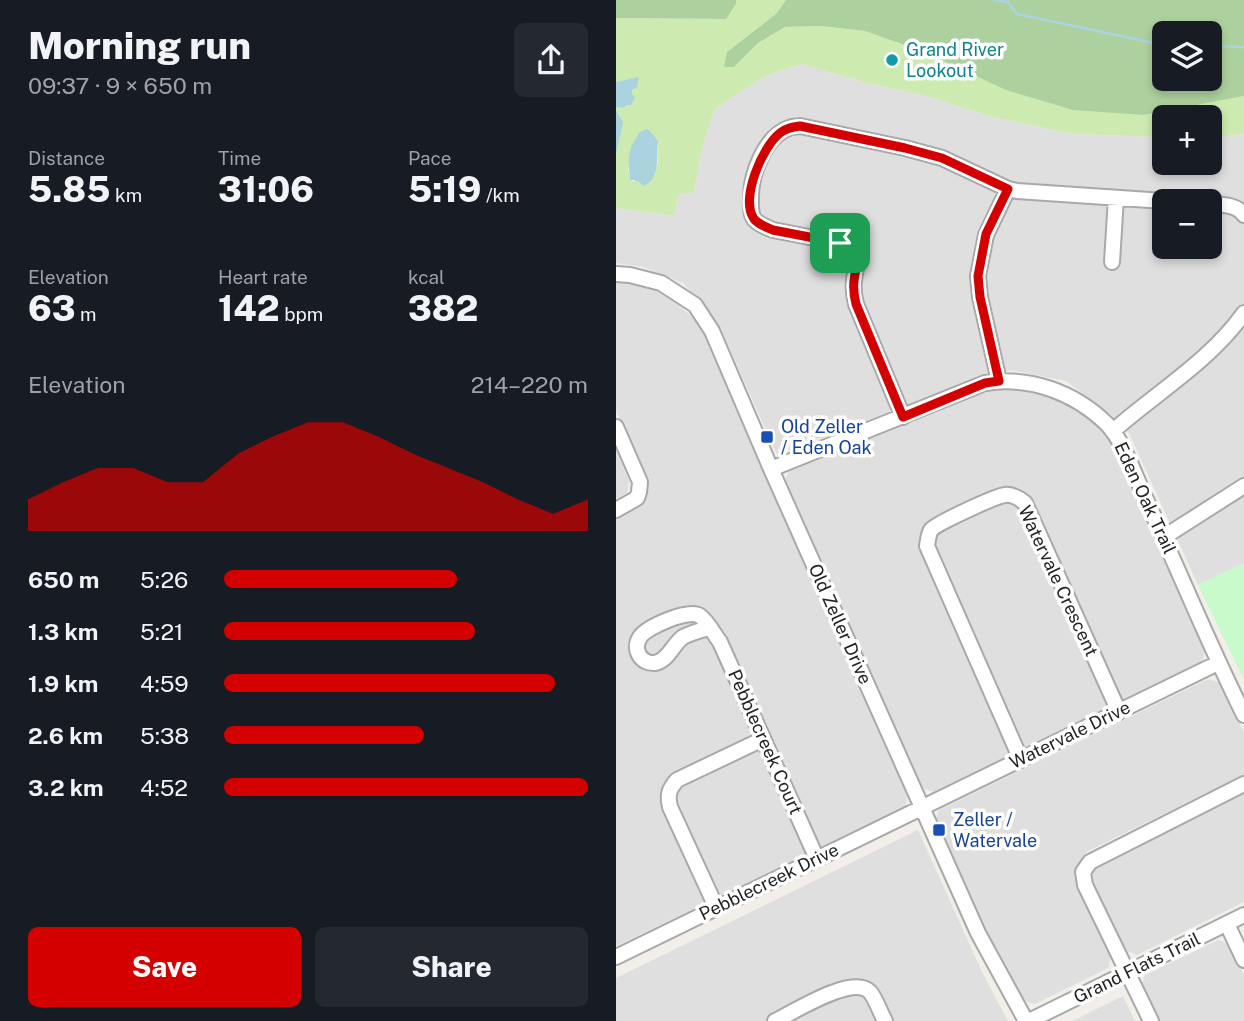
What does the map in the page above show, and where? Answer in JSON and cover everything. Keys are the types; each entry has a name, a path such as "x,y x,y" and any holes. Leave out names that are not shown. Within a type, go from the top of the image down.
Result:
{"street":[{"path":"903,417 856,304 854,279 858,258 855,253 840,243 773,230 755,221 751,212 751,189 762,154 780,133 800,126 905,148 942,158 1017,191 1152,200"},
{"path":"999,381 980,297 978,276 986,234 1008,189"},
{"path":"1112,262 1116,198"},
{"path":"1222,205 1231,206 1244,215"},
{"name":"Old Zeller Drive","path":"616,274 661,282 695,305 712,331 978,933 1027,1021"},
{"path":"1113,431 1166,389 1231,331 1244,313"},
{"name":"Eden Oak Trail","path":"771,469 985,383 999,381 1040,385 1060,392 1077,401 1113,431 1244,715"},
{"path":"616,427 640,486 637,498 616,510"},
{"path":"1164,537 1244,486"},
{"name":"Watervale Crescent","path":"1021,760 927,546 932,529 941,522 1005,495 1025,503 1119,712"},
{"path":"690,613 699,615 709,628 684,637 662,661 647,662 642,660 637,652 640,637 674,618 690,613"},
{"name":"Pebblecreek Court","path":"709,628 720,642 817,859"},
{"name":"Watervale Drive","path":"922,808 1218,663"},
{"path":"716,907 670,807 670,787 677,779 763,739"},
{"path":"1151,1021 1085,885 1083,872 1090,862 1244,785"},
{"name":"Pebblecreek Drive","path":"616,957 922,808"},
{"name":"Grand Flats Trail","path":"1027,1021 1244,915"},
{"path":"1227,924 1244,960"},
{"path":"775,1021 842,988 860,986 870,992 885,1021"}],"shaded area":[{"path":"802,64 863,82 926,96 992,117 1073,134 1152,137 1152,175 1222,175 1222,137 1244,134 1244,563 1198,585 1129,433 1114,417 1066,381 1011,370 981,376 777,455 719,325 683,283 643,267 616,263 616,208 674,216 679,194 694,193 699,161 710,121 717,107 760,79"},
{"path":"616,279 652,289 675,302 704,331 908,795 905,807 616,946 616,517 631,509 642,473 616,411"},
{"path":"1006,388 1055,397 1079,409 1101,427 1115,449 1115,455 1206,651 1201,662 934,792 919,787 784,483 790,468 982,391"},
{"path":"616,449 629,481 627,493 616,499"},
{"path":"1208,679 1224,686 1244,732 1244,775 1088,851 1081,859 1077,882 1111,956 1108,968 1035,1004 1021,1000 945,846 935,822 939,810"},
{"path":"1244,790 1244,902 1137,955 1124,950 1091,880 1096,862"},
{"path":"918,830 982,972 1008,1021 616,1021 616,978"},
{"path":"1218,940 1229,944 1244,975 1244,1021 1158,1021 1141,987 1145,975"},
{"path":"1123,996 1135,1021 1072,1021"}],"green space":[{"path":"616,0 736,0 736,4 726,19 616,18"},
{"path":"736,0 786,0 776,14 727,52 734,67 758,43 785,27 821,26 865,31 927,53 1144,115 1152,113 1152,137 1073,134 992,117 926,96 863,82 802,64 760,79 717,107 710,121 699,161 694,193 679,194 674,216 616,208 616,154 620,116 616,107 623,108 639,78 616,82 616,18 725,19","holes":["637,138 658,141 658,162 654,175 636,182 630,180 628,169"]},
{"path":"786,0 1244,0 1244,96 1197,105 1152,105 1152,113 1144,115 1073,110 1006,90 927,53 865,31 821,26 785,27 758,43 734,67 724,67 727,52 776,14"},
{"path":"1244,96 1244,134 1222,137 1222,105 1197,105"},
{"path":"1244,563 1244,680 1198,585"}],"water":[{"path":"639,77 637,87 632,90 635,98 631,105 616,107 616,82"},
{"path":"616,110 623,122 616,154"},
{"path":"646,129 658,141 655,172 653,178 644,186 638,181 630,180 629,161 633,143 639,133"}],"waterway":[{"path":"994,0 1008,2 1017,14 1152,43"},
{"path":"1222,46 1244,47"}],"place":[{"name":"Grand River Lookout","path":"892,60"},
{"name":"Old Zeller / Eden Oak","path":"767,437"},
{"name":"Zeller / Watervale","path":"939,830"}],"route":[{"path":"800,126 942,158 1008,189 986,234 978,276 980,297 999,381 985,383 903,417 856,304 854,279 858,258 848,246 840,243 773,230 755,221 751,212 751,189 762,154 780,133 789,128 800,126"}]}
